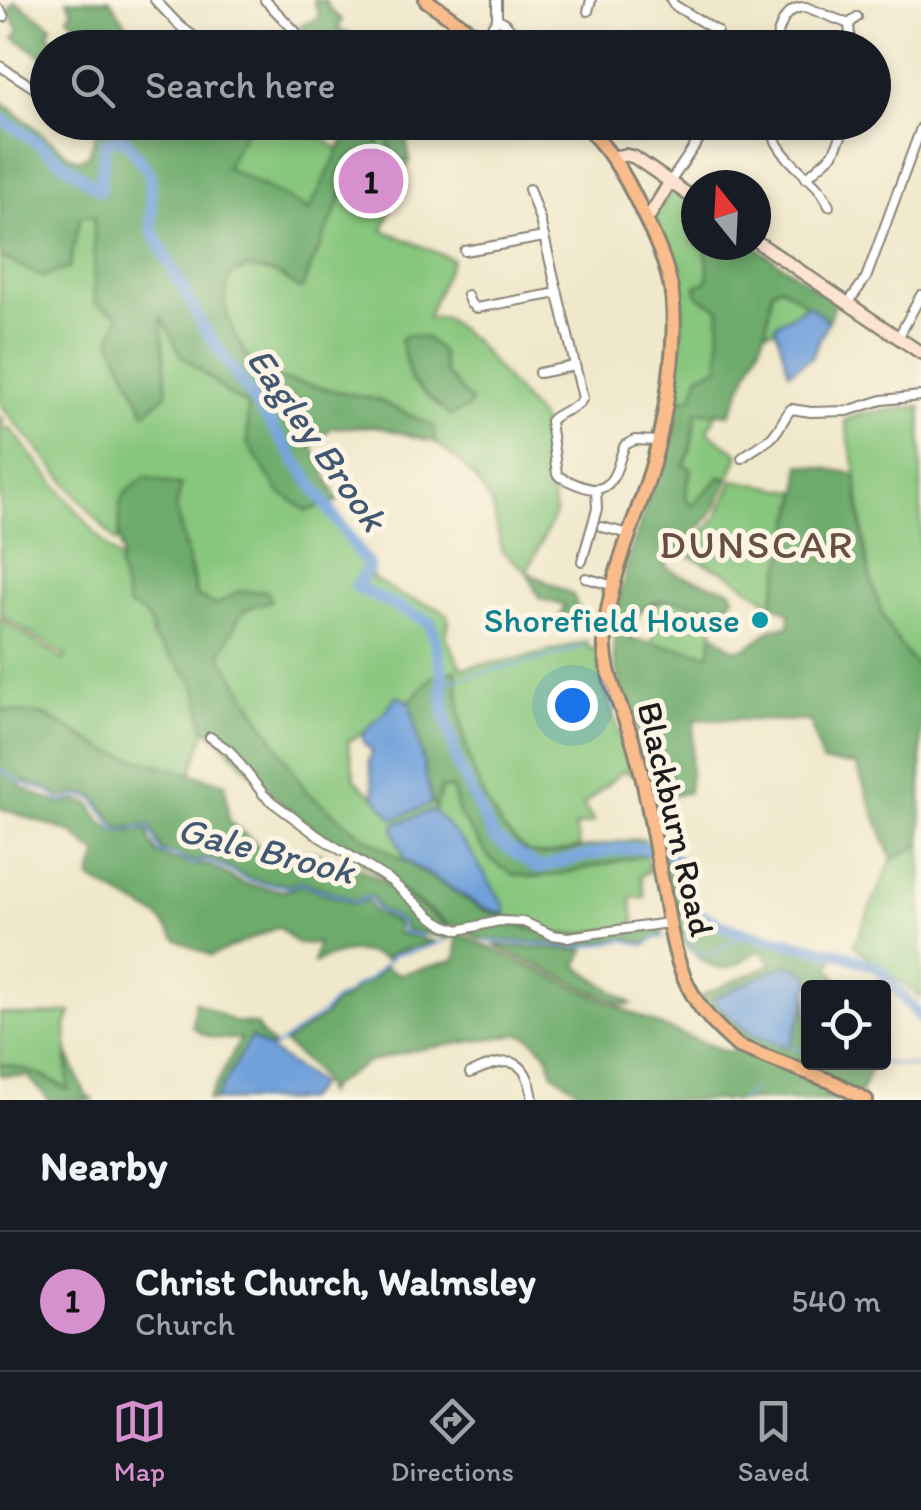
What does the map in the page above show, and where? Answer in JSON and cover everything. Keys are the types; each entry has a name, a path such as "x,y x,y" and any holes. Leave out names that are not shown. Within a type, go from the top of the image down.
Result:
{"highway":[{"path":"426,0 469,30"},
{"name":"Blackburn Road","path":"597,140 618,163 646,220 668,274 674,314 670,373 658,441 614,586 605,634 613,687 636,750 673,944 691,992 709,1018 738,1046 835,1083 866,1100"}],"main road":[{"path":"618,163 640,162 681,190"},
{"path":"646,220 670,182"},
{"path":"771,251 921,353"}],"street":[{"path":"155,0 185,30"},
{"path":"265,0 294,30"},
{"path":"493,30 497,0"},
{"path":"588,12 590,0"},
{"path":"670,0 717,30"},
{"path":"781,30 784,18 798,6 853,21 851,30"},
{"path":"496,19 511,30"},
{"path":"0,66 30,86"},
{"path":"848,304 874,260 921,128"},
{"path":"670,182 697,140"},
{"path":"775,140 828,198"},
{"path":"806,178 833,154 842,140"},
{"path":"529,189 583,398 550,421 555,469 560,477 596,490 610,483 625,445 635,440 658,441"},
{"path":"470,247 544,237"},
{"path":"467,296 476,312 558,293"},
{"path":"898,338 921,295"},
{"path":"542,374 574,366"},
{"path":"742,458 774,435 792,409 848,411 882,400 921,396"},
{"path":"582,561 598,508 596,490"},
{"path":"602,528 629,534"},
{"path":"586,578 614,586"},
{"path":"210,738 230,751 275,804 391,881 434,918 456,930 524,922 552,935 568,937 669,926"},
{"path":"470,1073 479,1065 503,1060 516,1064 528,1079 534,1100"}],"green space":[{"path":"67,0 110,0 130,30 85,30 68,17 72,11"},
{"path":"313,0 325,0 342,20 340,30 302,30 300,26 320,17"},
{"path":"15,1 52,26 50,30 30,30 30,48 14,37 19,30 8,11"},
{"path":"0,100 30,124 30,140 50,140 78,160 88,156 94,140 241,140 226,167 309,210 344,140 380,140 369,161 359,158 301,290 278,274 247,268 229,276 224,305 235,336 252,365 281,379 378,400 435,427 435,442 375,426 331,428 312,446 338,501 307,511 278,491 248,444 247,404 232,397 181,355 161,316 167,394 145,413 111,340 119,315 94,302 94,215 80,217 69,268 42,277 0,256"},
{"path":"241,140 324,140 339,149 344,140 406,140 410,160 383,230 452,259 427,318 445,318 473,340 541,420 555,514 527,572 502,551 493,507 477,481 435,442 434,427 378,400 281,379 252,365 235,336 224,304 229,276 247,268 309,210 226,167"},
{"path":"389,140 406,140 410,160 389,163"},
{"path":"670,193 681,196 681,260 708,260 707,282 720,309 719,367 692,397 671,400 681,299 674,268 654,217"},
{"path":"94,214 94,302 120,315 145,412 167,394 160,313 232,397 247,404 248,444 307,511 330,503 372,566 372,578 404,597 446,613 446,637 462,668 529,657 587,641 589,649 597,648 604,687 633,774 623,771 583,805 594,822 575,827 580,847 554,853 527,851 496,819 484,800 469,758 456,670 431,678 410,701 396,696 375,722 348,741 355,780 375,797 429,805 431,800 435,807 441,789 452,788 460,816 491,860 603,863 646,855 649,872 641,877 645,897 631,898 635,926 568,935 482,909 359,833 307,792 206,633 176,508 181,486 120,504 116,542 0,404 0,256 42,277 80,216","holes":["468,848 482,907 405,860"]},
{"path":"771,257 836,302 828,321 780,285 772,291 766,331 730,414 697,411 684,466 691,468 687,498 692,506 720,477 729,480 711,515 664,566 680,575 731,590 734,596 727,606 673,600 652,604 638,616 630,639 709,654 714,633 734,650 746,648 772,629 789,626 790,613 772,604 799,492 800,464 856,474 871,579 889,627 921,670 921,845 892,859 856,765 822,762 810,721 695,719 688,792 659,799 620,685 614,637 620,593 661,462 671,400 692,397 700,374 719,367 720,309 697,295 696,286 707,281 707,260"},
{"path":"779,285 809,305 775,325 776,330 766,331 772,291"},
{"path":"406,335 426,338 441,351 445,372 471,402 468,408 450,416 411,381 400,340"},
{"path":"921,406 921,670 902,648 877,602 845,420 860,414"},
{"path":"697,411 716,413 708,432 739,454 729,480 720,477 692,506 685,496 691,469 684,467"},
{"path":"0,416 3,428 10,428 121,561 119,566 149,618 153,633 199,687 206,729 191,774 108,751 46,715 0,710 0,618 64,660 66,656 0,614"},
{"path":"145,477 181,486 176,508 196,596 216,605 237,592 267,591 271,601 242,614 220,654 307,792 359,833 482,909 508,918 461,927 448,924 286,808 214,734 203,728 200,699 192,680 151,636 153,632 145,615 128,606 119,566 120,504 125,493"},
{"path":"734,480 799,492 772,604 731,575 685,554 716,518"},
{"path":"527,572 573,595 578,608 598,624 563,620 565,606 539,598"},
{"path":"669,599 716,608 710,654 651,643 664,614 648,607"},
{"path":"456,670 463,736 484,798 502,828 525,851 541,855 637,839 645,840 646,855 556,875 512,874 491,860 460,816 452,788 441,789 436,808 410,702 431,678"},
{"path":"0,710 43,715 108,751 225,783 229,821 262,849 290,849 342,861 409,899 453,931 450,938 405,930 403,922 377,908 372,897 357,901 302,881 286,885 250,879 209,858 195,862 162,851 150,825 118,828 95,797 80,793 61,798 48,789 22,781 20,787 60,804 79,800 91,804 102,821 114,829 148,830 158,855 209,865 244,884 284,891 303,885 356,905 367,899 372,911 398,923 397,933 435,942 393,953 385,959 349,952 314,963 317,943 297,944 279,927 211,956 176,939 159,917 90,879 98,853 73,833 0,808"},
{"path":"921,845 921,998 854,945 892,859"},
{"path":"662,857 674,862 689,913 733,934 835,956 829,967 838,980 810,980 807,973 805,980 801,980 801,998 789,1047 801,1017 801,1069 753,1050 719,1026 700,996 772,964 762,951 733,966 716,968 678,939"},
{"path":"500,924 522,925 548,936 661,929 663,934 645,944 626,938 584,945 482,940 464,931"},
{"path":"457,933 661,1026 727,1052 738,1049 839,1088 858,1100 592,1100 553,1073 547,1054 521,1034 409,1051 369,1062 331,1086 326,1094 315,1072 284,1043 324,1016 335,1002 372,979 384,966 400,974 456,959"},
{"path":"493,945 585,950 577,966 632,1004 623,1005"},
{"path":"195,1001 235,1022 256,1025 273,1045 269,1049 251,1037 215,1100 208,1100 241,1038 215,1038 192,1026"},
{"path":"71,1012 66,1026 69,1090 46,1077 0,1064 0,1013 30,1016"},
{"path":"67,1052 86,1095 93,1100 49,1100 29,1077 0,1075 0,1064 9,1065 36,1073 68,1090"},
{"path":"803,1070 869,1070 861,1093"}],"water":[{"path":"809,305 828,321 812,357 789,372 775,325"},
{"path":"396,696 410,702 431,800 429,805 394,819 375,797 369,761 372,751 362,735"},
{"path":"433,810 468,848 505,906 506,914 482,907 405,860 395,824"},
{"path":"788,964 807,973 811,980 801,980 801,1017 789,1047 746,1030 712,999"},
{"path":"251,1037 319,1084 306,1100 215,1100"}],"waterway":[{"name":"Eagley Brook","path":"0,118 30,137"},
{"name":"Eagley Brook","path":"34,140 100,190 105,143 114,140"},
{"name":"Eagley Brook","path":"125,140 150,174 152,230 204,328 369,567 356,587 431,623 442,673 444,711 458,766 494,838 538,868 608,851 647,848 662,852 677,863 692,910 744,933 842,954 879,968 921,1018"},
{"path":"442,682 583,646"},
{"name":"Gale Brook","path":"0,769 28,786 47,791 61,802 80,796 94,799 116,831 149,827 160,853 193,864 208,861 250,881 287,887 302,883 358,903 365,897 371,899 375,909 401,922 401,932 424,936"},
{"name":"Gale Brook","path":"679,935 683,934 697,953 714,954 744,933"},
{"name":"Gale Brook","path":"483,941 584,947 625,940 645,946 656,938 666,937"},
{"path":"271,1050 323,1013 334,1000 368,980 394,955 446,940"},
{"path":"789,1047 801,1050"},
{"path":"891,1064 921,1067"},
{"path":"740,1100 751,1091"}],"place":[{"name":"Christ Church, Walmsley","path":"371,181"},
{"name":"Shorefield House","path":"760,620"}],"district":[{"name":"DUNSCAR","path":"757,544"}]}
